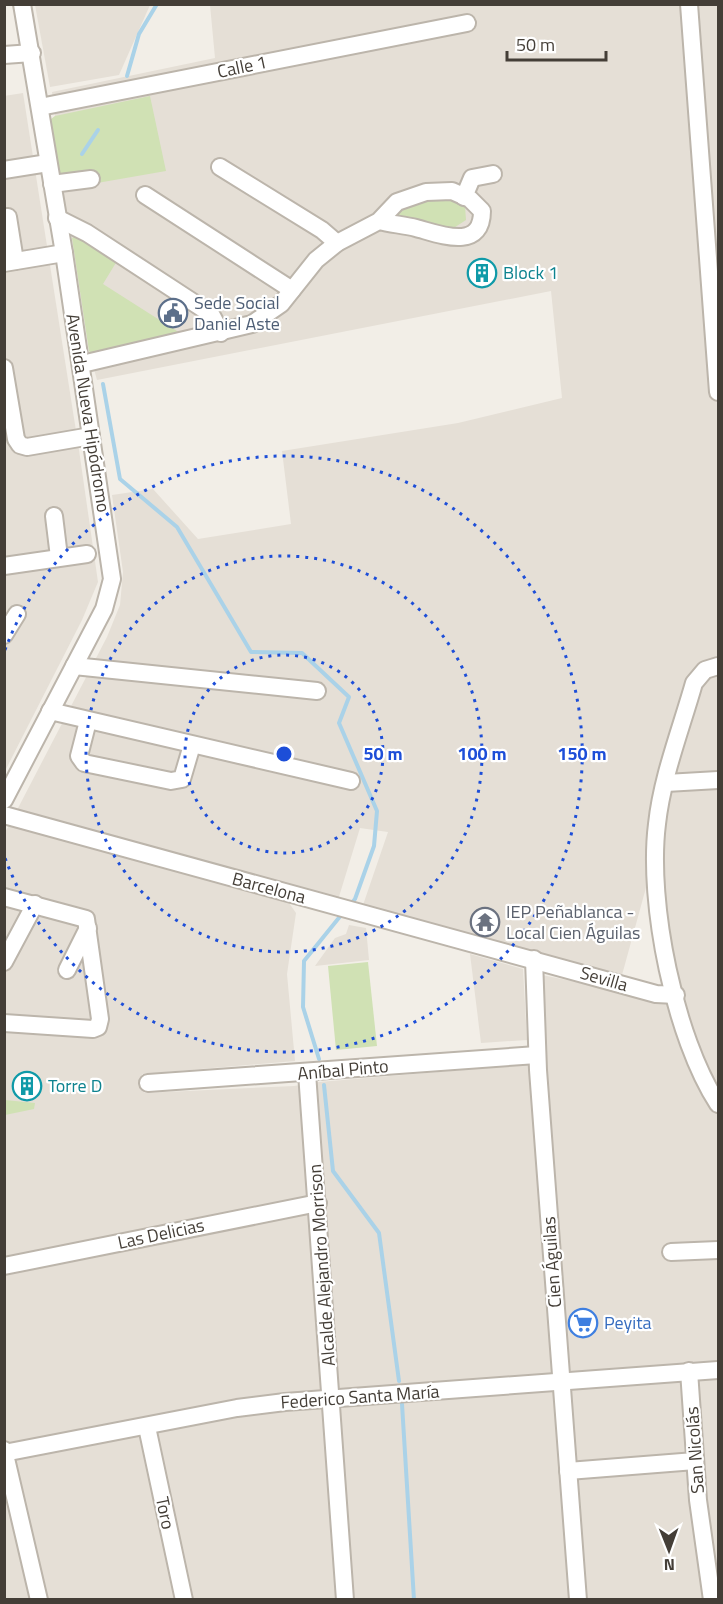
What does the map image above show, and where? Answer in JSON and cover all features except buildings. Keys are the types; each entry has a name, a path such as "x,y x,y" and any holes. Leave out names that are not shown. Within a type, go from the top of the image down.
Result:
{"street":[{"name":"Avenida Nueva Hipódromo","path":"6,793 104,609 112,579 82,364 32,53 22,4"},
{"path":"690,4 718,392"},
{"name":"Calle 1","path":"40,107 467,23"},
{"path":"4,55 32,53"},
{"path":"4,170 48,163"},
{"path":"220,167 322,230 337,243"},
{"path":"464,197 472,178 493,174"},
{"path":"52,184 91,179"},
{"path":"82,364 221,333 252,324 266,317 316,260 337,243 379,221 397,202 426,192 452,191 470,199 482,211 482,222 475,231 462,238 447,238 379,221"},
{"path":"146,195 292,290"},
{"path":"9,217 10,262 64,253"},
{"path":"57,218 87,233 211,314 221,333"},
{"path":"4,368 16,439 20,445 27,447 91,436"},
{"path":"54,516 59,557"},
{"path":"4,566 87,554"},
{"path":"4,635 17,614"},
{"path":"74,666 317,691"},
{"path":"718,666 705,670 694,683 657,821 654,853 661,924 676,995 701,1076 718,1104"},
{"path":"51,711 351,781"},
{"path":"88,721 79,756 84,763 171,781 182,779 186,772 192,745"},
{"path":"666,783 718,780"},
{"name":"Barcelona","path":"4,815 364,915 534,959"},
{"path":"4,897 86,919 100,1019 98,1027 88,1029 4,1023"},
{"path":"4,962 35,904"},
{"path":"67,970 88,928"},
{"name":"Sevilla","path":"534,959 656,994 676,995"},
{"name":"Cien Águilas","path":"534,959 537,1055 578,1599"},
{"name":"Aníbal Pinto","path":"148,1083 537,1055"},
{"name":"Alcalde Alejandro Morrison","path":"307,1073 345,1599"},
{"name":"Las Delicias","path":"4,1266 318,1203"},
{"path":"671,1252 718,1250"},
{"name":"Federico Santa María","path":"5,1452 237,1408 332,1397 718,1370"},
{"name":"San Nicolás","path":"689,1371 695,1461 712,1599"},
{"name":"Toro","path":"147,1426 184,1599"},
{"path":"5,1452 39,1599"},
{"path":"568,1471 695,1461"}],"shaded area":[{"path":"35,4 150,5 119,75 50,87"},
{"path":"210,5 718,5 718,1599 5,1600 4,833 9,826 287,900 296,913 287,974 295,1061 142,1074 144,1093 294,1086 547,1063 542,975 681,1003 665,914 647,884 622,975 541,956 363,905 388,832 360,828 338,900 17,810 107,637 120,605 123,572 112,495 153,489 198,539 291,524 282,451 458,423 562,398 551,291 97,380 89,351 72,238 57,190 50,120 55,116 52,92 215,58"},
{"path":"23,93 98,582 82,620 5,771 4,96"},
{"path":"349,925 366,928 369,960 315,966 335,938 346,934"},
{"path":"470,954 523,969 527,1040 481,1043"}],"green space":[{"path":"150,96 166,171 57,190 50,120 55,116"},
{"path":"453,198 465,206 466,220 449,231 399,221 397,213 404,210 431,201"},
{"path":"76,236 117,261 103,284 180,333 93,354 89,351 72,238"},
{"path":"368,962 377,1046 336,1050 328,966"},
{"path":"5,1100 35,1103 34,1109 5,1115"}],"waterway":[{"path":"127,76 139,34 157,4"},
{"path":"82,154 98,130"},
{"path":"103,384 120,479 177,527 251,652 302,653 349,697 339,723 377,811 374,846 355,899 349,906"},
{"path":"319,1059 303,1007 304,961 342,914"},
{"path":"324,1085 333,1171 379,1233 399,1381"},
{"path":"402,1404 414,1600"}],"place":[{"name":"Block 1","path":"482,273"},
{"name":"Sede Social Daniel Aste","path":"173,313"},
{"name":"IEP Peñablanca - Local Cien Águilas","path":"485,922"},
{"name":"Torre D","path":"27,1086"},
{"name":"Peyita","path":"583,1323"}]}
